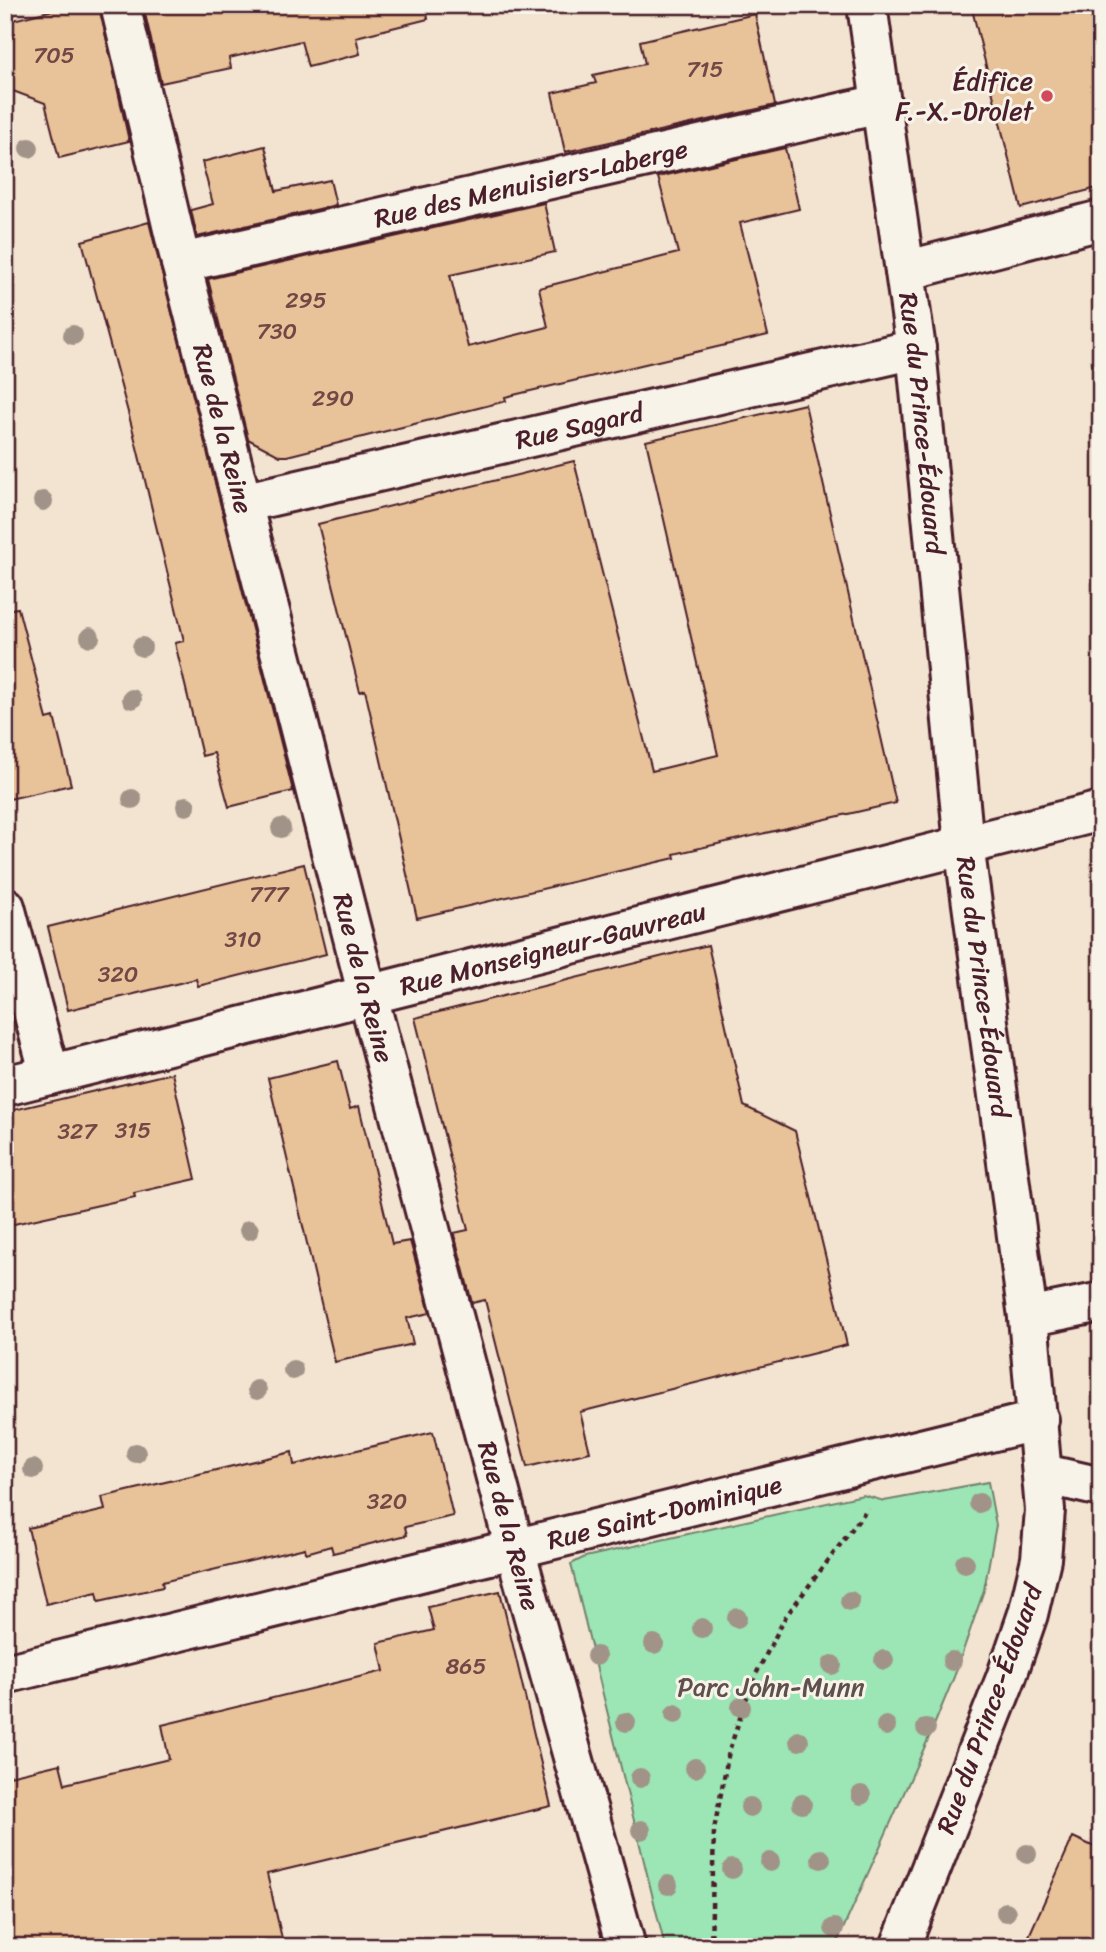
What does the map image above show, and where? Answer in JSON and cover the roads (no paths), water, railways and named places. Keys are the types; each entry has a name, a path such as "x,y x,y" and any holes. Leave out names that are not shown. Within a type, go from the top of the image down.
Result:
{"street":[{"name":"Rue de la Reine","path":"120,5 181,263 368,996 515,1549 626,1947"},
{"name":"Rue du Prince-Édouard","path":"867,5 916,349 964,845 1028,1317 1044,1474 1045,1510 1041,1559 1028,1614 1006,1678 900,1947"},
{"name":"Rue des Menuisiers-Laberge","path":"181,263 880,104"},
{"path":"905,271 1101,220"},
{"name":"Rue Sagard","path":"242,503 916,349"},
{"name":"Rue Monseigneur-Gauvreau","path":"5,1086 1101,811"},
{"path":"5,907 50,1075"},
{"path":"1028,1317 1101,1302"},
{"name":"Rue Saint-Dominique","path":"5,1674 1039,1420"},
{"path":"1044,1474 1101,1487"}],"place":[{"name":"Édifice F.-X.-Drolet","path":"1047,96"}],"park label":[{"name":"Parc John-Munn","path":"771,1687"}]}
